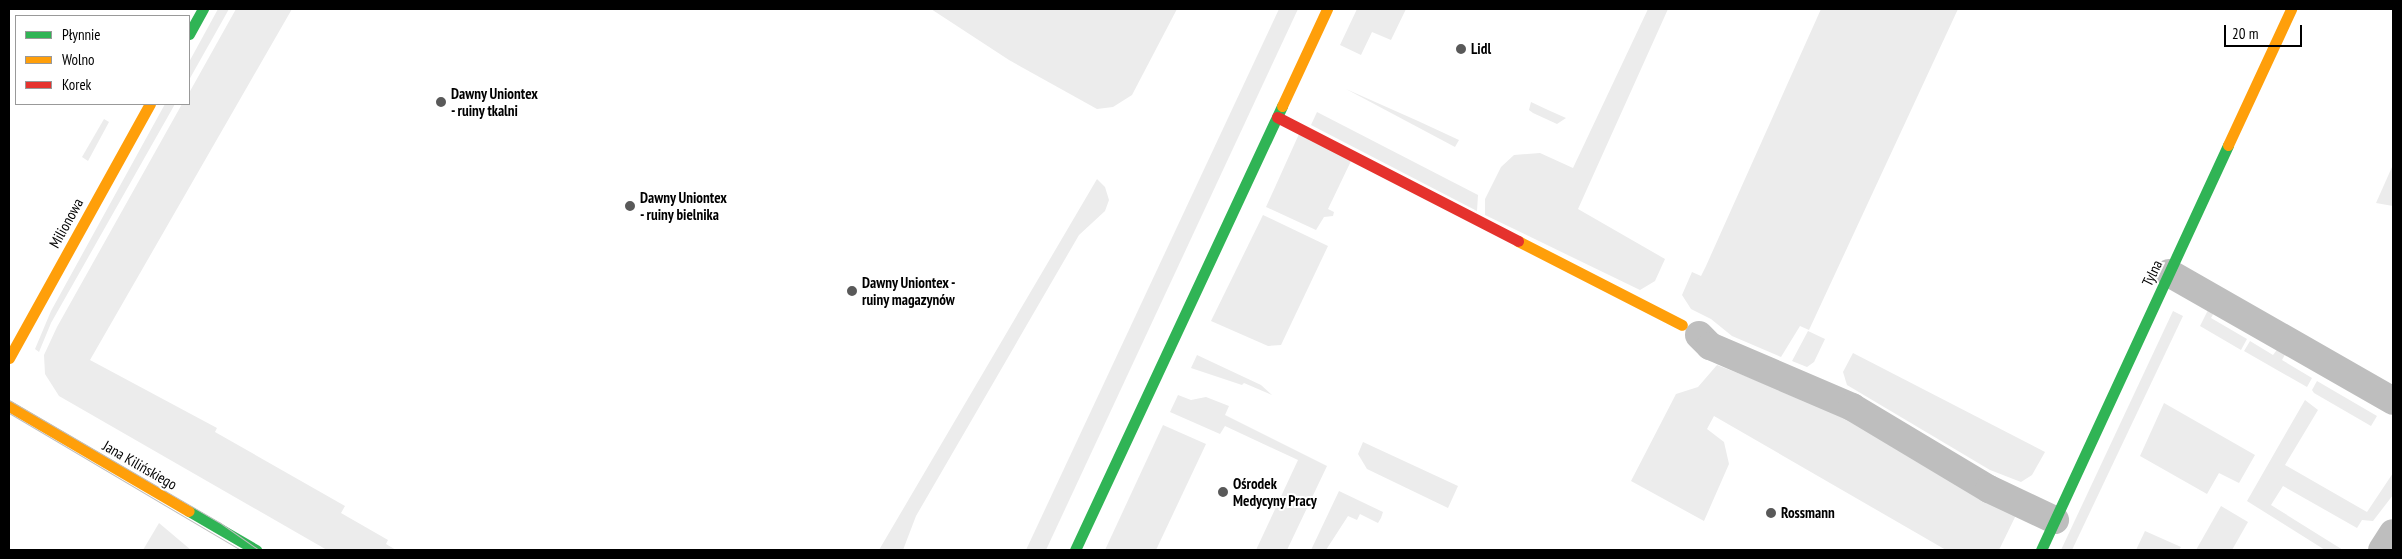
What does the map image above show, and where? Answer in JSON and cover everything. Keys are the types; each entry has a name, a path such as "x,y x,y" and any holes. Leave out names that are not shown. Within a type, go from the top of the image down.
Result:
{"street":[{"path":"190,32 203,9"},
{"path":"1075,550 1327,9"},
{"name":"Tylna","path":"2041,550 2291,9"},
{"name":"Milionowa","path":"9,358 149,105"},
{"path":"1277,117 1690,330 1710,346 1852,407 1989,488 2055,520"},
{"path":"2169,273 2393,401"},
{"name":"Jana Kilińskiego","path":"9,406 256,550"},
{"path":"2382,550 2393,532"}],"shaded area":[{"path":"218,9 229,9 190,78 190,60"},
{"path":"236,9 292,9 90,360 217,428 215,432 345,506 341,513 388,540 386,544 396,550 327,550 59,396 45,374 44,355 57,327 181,105 190,105 190,91"},
{"path":"931,9 1177,9 1132,95 1113,107 1097,109 1009,60"},
{"path":"1279,9 1298,9 1046,550 1026,550"},
{"path":"1357,9 1406,9 1391,40 1372,32 1361,55 1340,45"},
{"path":"1648,9 1668,9 1578,209 1665,259 1655,281 1640,290 1485,215 1485,199 1501,167 1514,155 1540,153 1573,168"},
{"path":"1821,9 1958,9 1809,330 1800,326 1781,357 1732,336 1711,319 1691,309 1682,295 1692,272 1701,276 1706,266"},
{"path":"1346,89 1418,121 1459,140 1455,147"},
{"path":"1531,102 1566,118 1557,124 1529,110"},
{"path":"164,105 174,105 51,323 39,352 35,349 51,311"},
{"path":"1317,112 1478,195 1477,211 1311,125"},
{"path":"104,119 109,122 88,161 82,157"},
{"path":"1299,134 1351,161 1328,209 1334,212 1333,216 1324,217 1316,230 1266,207"},
{"path":"2392,167 2393,206 2376,203"},
{"path":"1097,179 1105,187 1109,200 1105,211 1079,235 916,516 903,550 879,550"},
{"path":"1263,215 1328,246 1281,345 1268,346 1211,321"},
{"path":"2209,308 2215,311 2211,318 2247,339 2241,350 2200,326"},
{"path":"2173,311 2183,316 2072,550 2061,550"},
{"path":"1808,331 1825,339 1814,362 1807,367 1792,361"},
{"path":"2250,341 2273,355 2279,347 2287,351 2282,360 2312,378 2307,387 2244,351"},
{"path":"1853,353 2045,452 2032,475 2021,482 1990,470 1847,385 1843,372"},
{"path":"1197,355 1261,385 1272,395 1244,383 1242,385 1191,368"},
{"path":"1717,365 1830,409 2017,513 1999,550 1946,550 1714,416 1707,429 1724,442 1729,464 1704,521 1631,481 1676,394 1698,387"},
{"path":"2317,381 2377,416 2371,426 2314,393 2312,390"},
{"path":"1178,395 1191,400 1206,397 1229,406 1225,415 1327,466 1287,550 1256,550 1298,460 1225,426 1220,434 1170,412"},
{"path":"2305,400 2318,410 2285,465 2367,512 2393,473 2393,495 2373,521 2362,520 2357,528 2283,486 2271,505 2343,550 2325,550 2247,501"},
{"path":"2164,403 2255,455 2239,483 2219,473 2207,494 2140,456"},
{"path":"1163,425 1206,444 1156,550 1105,550"},
{"path":"1363,442 1458,486 1448,508 1367,469 1358,454"},
{"path":"1339,491 1383,512 1381,518 1378,523 1360,514 1357,520 1348,516 1326,550 1311,550"},
{"path":"2221,506 2248,522 2232,550 2196,550"},
{"path":"159,523 191,550 143,550"},
{"path":"2145,531 2181,547 2179,550 2136,550"}],"tram line":[{"path":"9,400 219,522 259,550"},
{"path":"9,413 241,550"}],"traffic: fast":[{"path":"190,32 203,9"},
{"path":"1075,550 1282,106"},
{"path":"2041,550 2228,145"},
{"path":"189,511 256,550"}],"traffic: slow":[{"path":"1282,106 1327,9"},
{"path":"2228,145 2291,9"},
{"path":"9,358 149,105"},
{"path":"1518,241 1682,325"},
{"path":"9,406 189,511"}],"traffic: jam":[{"path":"1277,117 1518,241"}],"place":[{"name":"Lidl","path":"1461,49"},
{"name":"Dawny Uniontex - ruiny tkalni","path":"441,102"},
{"name":"Dawny Uniontex - ruiny bielnika","path":"630,206"},
{"name":"Dawny Uniontex - ruiny magazynów","path":"852,291"},
{"name":"Ośrodek Medycyny Pracy","path":"1223,492"},
{"name":"Rossmann","path":"1771,513"}]}
